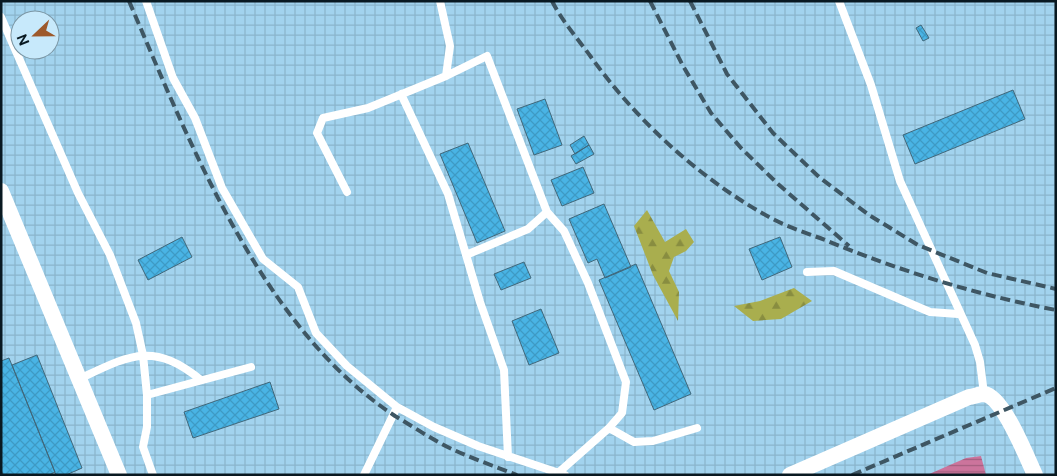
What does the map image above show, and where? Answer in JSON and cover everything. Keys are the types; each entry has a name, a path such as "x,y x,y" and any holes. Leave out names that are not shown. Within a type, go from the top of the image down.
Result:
{"street":[{"path":"1,192 119,475"},
{"path":"790,475 968,398 984,394 994,399 1003,410 1035,475"}],"lane":[{"path":"146,1 173,78 195,118 222,188 263,260 298,287 316,333 347,366 397,407 434,427 508,457 562,474 622,413 626,382 588,283 564,231 547,212 487,56 446,76 368,108 323,118 317,133 347,192"},
{"path":"440,1 445,15 450,46 446,76"},
{"path":"839,1 871,85 900,181 933,251 958,314 974,345 980,362 984,394"},
{"path":"1,17 78,193 110,255 136,323 143,355 147,395 147,427 143,447 154,475"},
{"path":"401,94 448,194 480,302 504,370 508,457"},
{"path":"466,255 528,229 547,212"},
{"path":"806,272 834,271 930,312 958,314"},
{"path":"79,379 110,364 143,355 164,357 185,367 201,380"},
{"path":"147,395 251,367"},
{"path":"364,475 397,407"},
{"path":"609,428 634,442 653,441 697,428"}],"shaded area":[{"path":"1,1 1056,1 1056,475 1,475"},
{"path":"981,456 986,475 927,475 966,458"}],"green space":[{"path":"647,210 665,242 686,229 694,242 686,251 674,257 669,271 679,292 678,321 653,275 634,226"},
{"path":"794,288 812,301 781,319 753,321 734,306 760,301"}],"building":[{"path":"921,25 929,38 923,41 916,28"},
{"path":"1013,90 1025,119 915,164 903,135"},
{"path":"545,99 562,145 534,155 517,109"},
{"path":"584,136 589,145 575,154 570,145"},
{"path":"468,143 505,231 477,243 440,154"},
{"path":"589,145 594,154 576,164 571,156"},
{"path":"583,167 594,193 562,206 551,180"},
{"path":"604,204 631,267 605,278 597,259 588,263 569,219"},
{"path":"182,237 192,257 148,280 138,260"},
{"path":"780,237 792,267 762,280 749,249"},
{"path":"524,262 531,278 501,290 494,274"},
{"path":"636,264 691,394 654,410 599,280"},
{"path":"541,309 559,353 529,365 512,321"},
{"path":"37,355 82,468 66,475 56,475 12,365"},
{"path":"9,358 55,472 49,475 3,475 1,470 1,361"},
{"path":"270,382 279,409 193,438 184,412"}],"railway":[{"path":"129,1 177,113 235,229 268,283 305,334 348,379 395,416 469,457 517,475"},
{"path":"552,1 565,23 609,81 649,126 694,167 743,202 790,227 910,272 997,297 1056,310"},
{"path":"650,1 683,66 711,113 741,148 778,184 849,246"},
{"path":"690,1 727,74 773,133 819,177 869,215 918,245 987,273 1056,289"},
{"path":"852,475 1056,388"}]}
